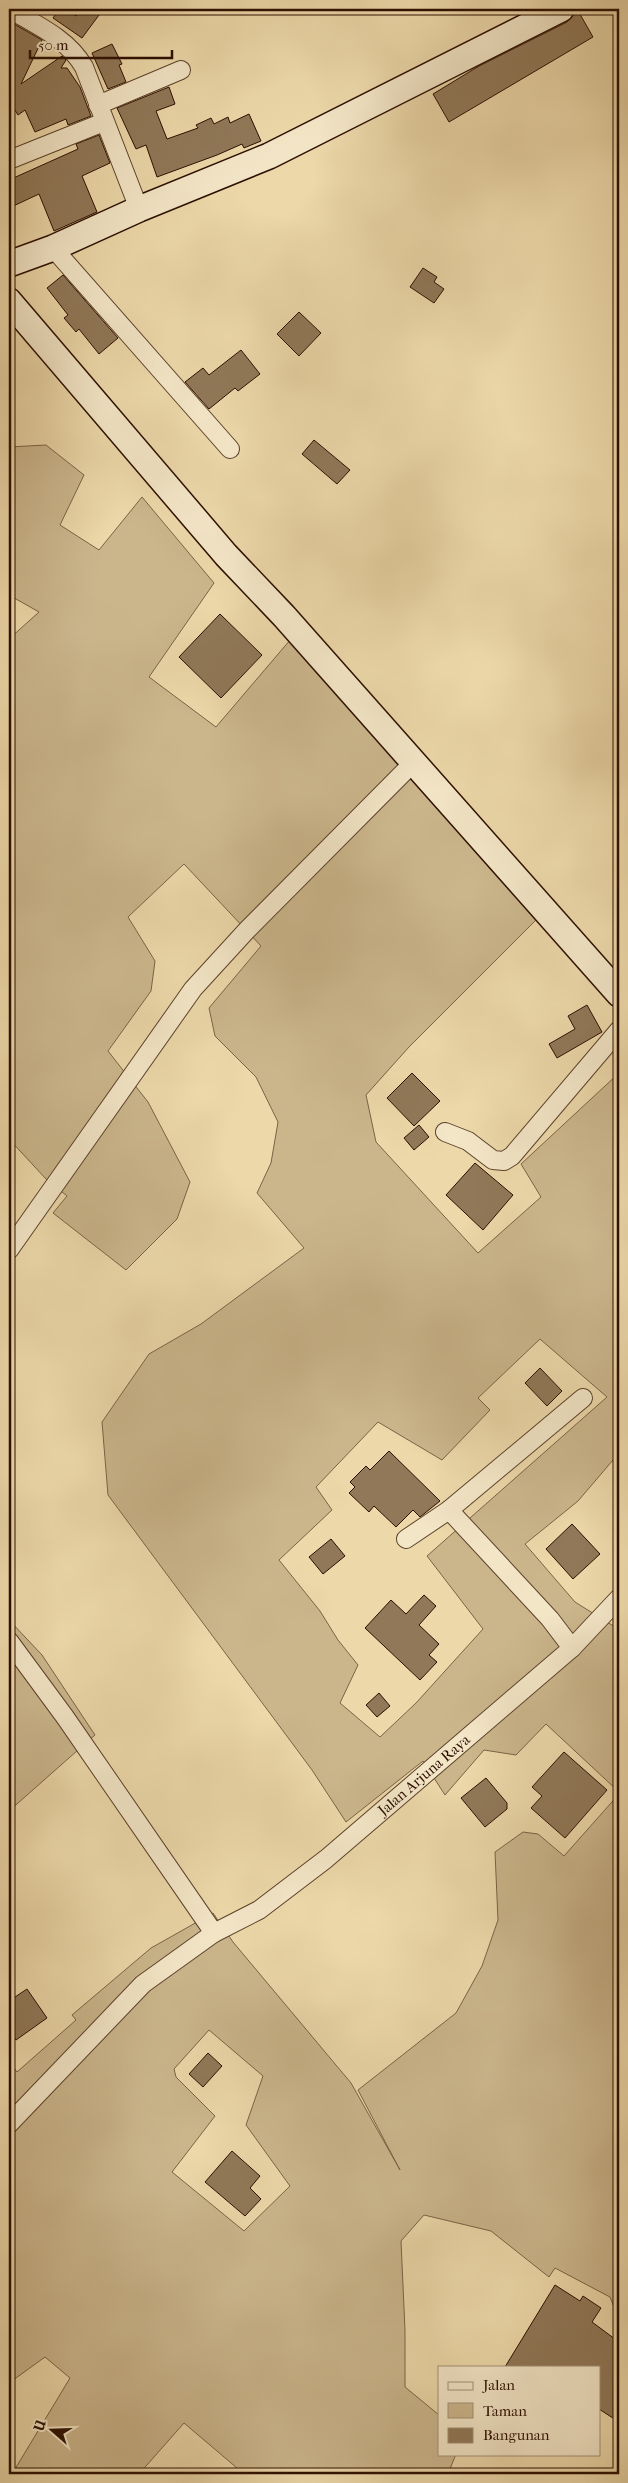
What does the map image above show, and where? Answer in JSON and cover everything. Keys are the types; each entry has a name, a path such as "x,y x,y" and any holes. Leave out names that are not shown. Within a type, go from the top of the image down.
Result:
{"street":[{"path":"9,9 68,45 84,67 139,209"},
{"path":"9,264 53,248 139,209 270,156 561,9"},
{"path":"98,105 182,70"},
{"path":"12,153 104,122"},
{"path":"53,248 230,449"},
{"path":"9,301 226,555 290,623 619,994"},
{"path":"9,1250 193,989 247,930 414,762"},
{"path":"446,1132 468,1140 493,1160 504,1161 512,1156 619,1030"},
{"path":"406,1539 449,1510 583,1398"},
{"path":"449,1510 550,1619 572,1648"},
{"name":"Jalan Arjuna Raya","path":"9,2124 144,1984 214,1933 259,1910 288,1888 572,1648 619,1598"},
{"path":"9,1641 65,1717 214,1933"}],"green space":[{"path":"46,445 84,475 60,525 99,550 142,497 214,583 149,677 216,727 302,626 501,841 551,905 409,1047 366,1095 376,1142 478,1253 541,1197 521,1164 619,1073 619,1153 616,1159 619,1162 619,1453 578,1501 525,1544 575,1602 615,1627 619,1623 619,1792 546,1724 516,1755 484,1750 445,1795 423,1761 346,1822 312,1770 108,1495 102,1422 149,1354 201,1324 304,1248 257,1193 271,1163 278,1122 256,1077 215,1036 209,1008 261,946 184,864 128,917 155,961 151,991 108,1051 148,1102 190,1182 177,1219 126,1270 53,1213 67,1196 46,1179 9,1139 9,639 39,612 9,595 9,447","holes":["540,1339 607,1397 427,1556 483,1629 416,1703 380,1737 340,1703 358,1665 338,1640 320,1611 279,1560 332,1510 316,1487 378,1422 442,1460 490,1410 478,1398"]},
{"path":"9,1620 42,1655 95,1735 9,1811"},
{"path":"619,1794 619,2320 610,2297 555,2268 549,2277 491,2231 424,2215 401,2241 405,2330 405,2387 438,2414 438,2456 455,2456 448,2474 244,2474 184,2423 139,2474 12,2474 70,2378 45,2357 9,2383 9,2061 17,2072 76,2020 72,2015 151,1948 213,1913 233,1942 351,2083 400,2170 358,2090 456,2013 482,1966 498,1920 495,1852 523,1832 538,1834 564,1856","holes":["209,2030 263,2076 246,2125 290,2186 244,2231 172,2172 215,2116 176,2077 174,2069"]}],"building":[{"path":"59,9 65,9 76,16 81,9 90,9 99,15 82,38 53,18"},
{"path":"577,9 593,37 449,122 433,94 479,66 567,22"},
{"path":"9,21 42,40 21,84 62,56 66,60 61,68 67,68 80,87 91,116 68,125 66,119 35,132 25,110 18,115 11,104 9,109"},
{"path":"112,44 122,64 119,65 126,82 108,89 92,53"},
{"path":"169,87 175,104 156,111 167,139 198,128 196,125 211,118 214,124 228,117 230,123 249,114 261,141 244,148 242,144 157,177 146,145 136,149 117,108"},
{"path":"99,135 110,163 82,176 97,212 54,231 39,194 9,208 9,180 78,149 76,144"},
{"path":"423,268 437,277 434,282 444,289 434,303 410,287"},
{"path":"63,275 118,338 99,354 79,329 76,332 64,318 68,315 47,288"},
{"path":"299,312 321,333 299,356 277,334"},
{"path":"241,350 260,374 238,391 235,388 209,409 185,382 203,368 209,375"},
{"path":"314,440 350,470 337,484 302,454"},
{"path":"220,614 262,655 221,698 179,657"},
{"path":"587,1005 602,1032 557,1058 549,1044 575,1029 568,1016"},
{"path":"412,1073 440,1101 414,1126 387,1098"},
{"path":"419,1125 429,1137 414,1150 404,1138"},
{"path":"475,1163 513,1195 483,1230 446,1195"},
{"path":"540,1368 562,1391 547,1406 525,1383"},
{"path":"389,1451 440,1501 420,1517 413,1510 396,1527 374,1506 369,1512 349,1493 355,1487 350,1482 366,1466 370,1470"},
{"path":"572,1524 600,1554 573,1579 546,1549"},
{"path":"331,1539 345,1556 323,1574 309,1557"},
{"path":"424,1595 436,1606 419,1625 439,1644 429,1655 437,1662 420,1680 365,1628 391,1600 406,1614"},
{"path":"379,1693 390,1706 377,1717 366,1705"},
{"path":"564,1752 607,1790 565,1838 531,1808 542,1796 532,1787"},
{"path":"486,1778 507,1803 507,1809 485,1827 461,1798"},
{"path":"27,1989 47,2018 16,2040 9,2030 9,2001"},
{"path":"208,2053 222,2066 203,2087 189,2074"},
{"path":"232,2151 260,2176 250,2188 261,2199 245,2216 205,2182"},
{"path":"555,2285 580,2301 583,2296 601,2308 592,2322 619,2342 619,2422 600,2410 600,2366 506,2366"}]}
